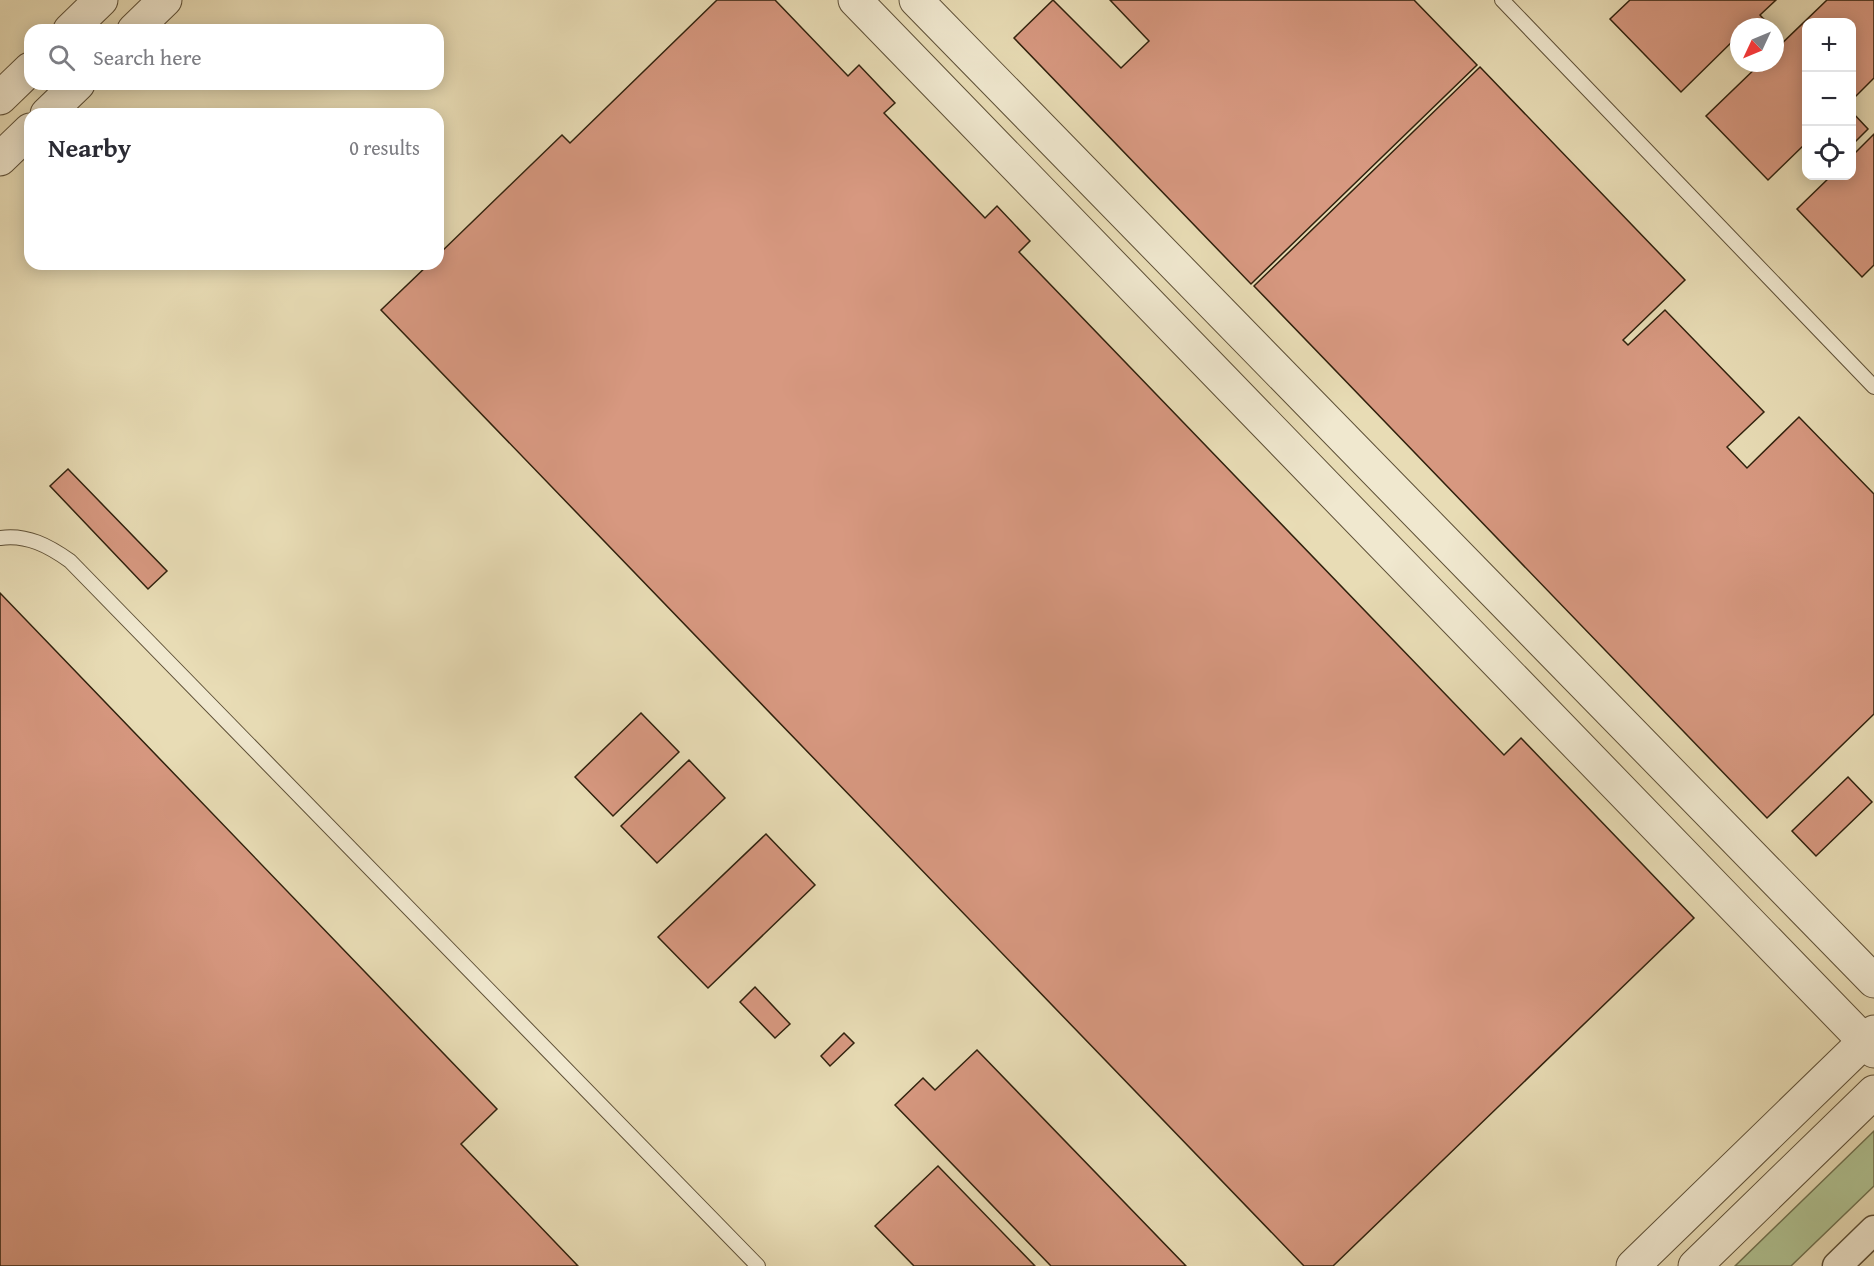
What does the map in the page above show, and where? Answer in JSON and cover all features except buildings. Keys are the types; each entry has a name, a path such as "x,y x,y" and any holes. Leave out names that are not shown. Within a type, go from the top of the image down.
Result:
{"street":[{"path":"76,24 101,0"},
{"path":"140,24 165,0"},
{"path":"855,0 1871,1041 1633,1266"},
{"path":"916,0 1874,981"},
{"path":"0,98 24,75"},
{"path":"53,108 72,90"},
{"path":"0,159 24,136"},
{"path":"1695,1266 1874,1092"},
{"path":"1837,1266 1874,1230"}],"lane":[{"path":"1502,0 1874,387"},
{"path":"0,538 13,536 47,545 70,561 758,1266"}],"green space":[{"path":"1874,1131 1874,1186 1791,1266 1735,1266"}]}
